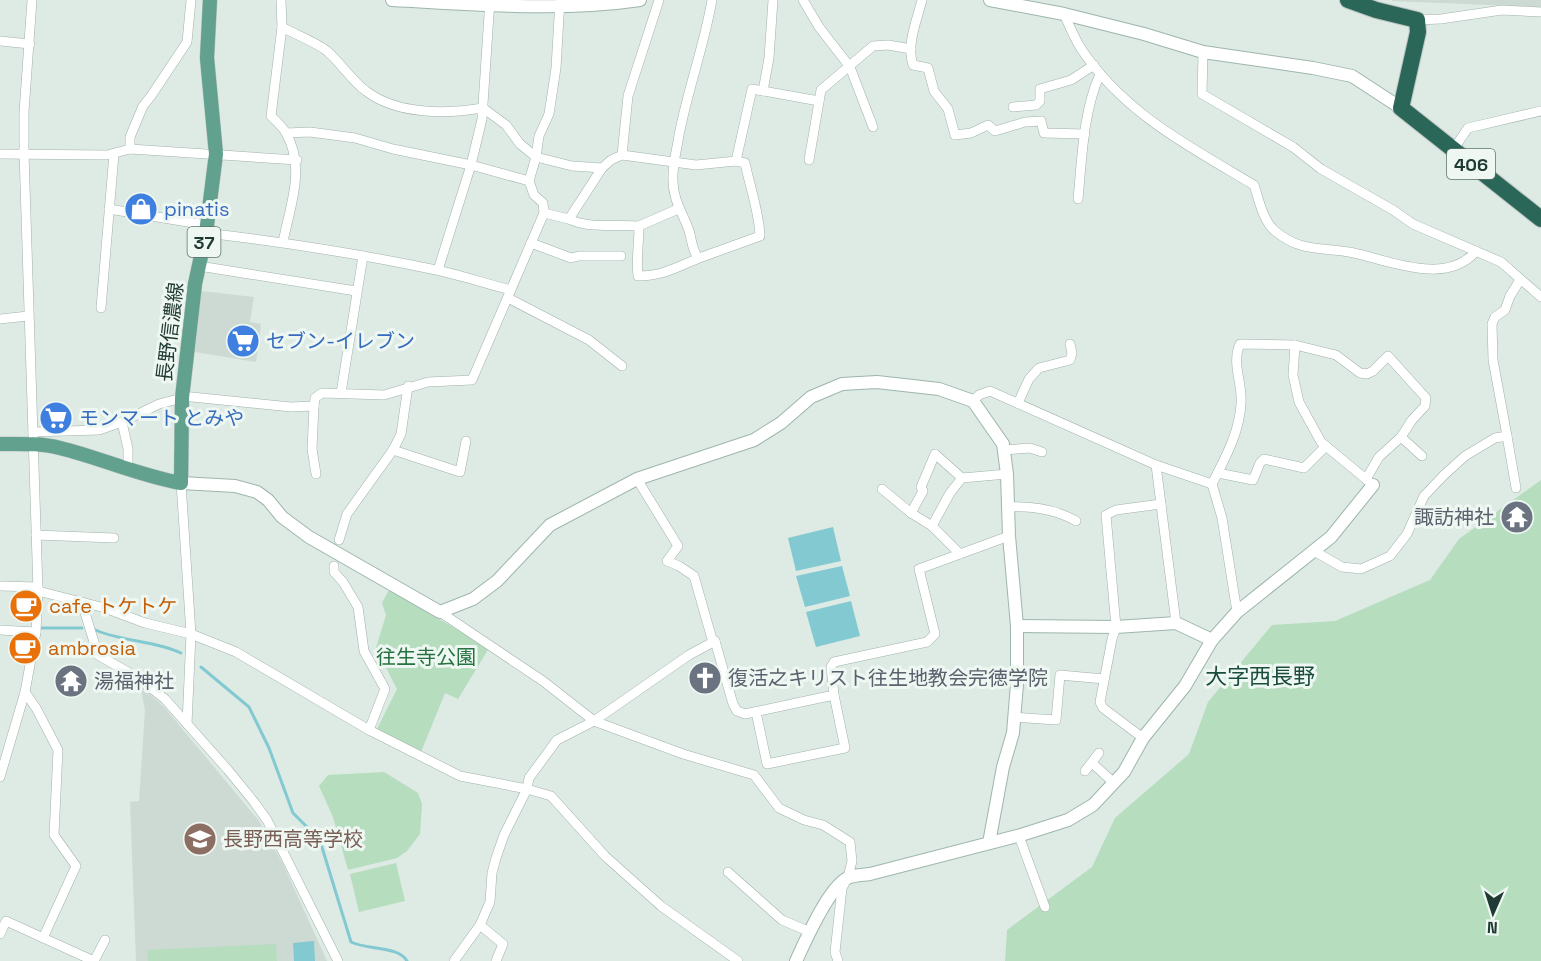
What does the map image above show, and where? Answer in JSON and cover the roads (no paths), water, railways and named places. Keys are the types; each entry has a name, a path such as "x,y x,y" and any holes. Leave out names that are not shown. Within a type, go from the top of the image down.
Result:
{"highway":[{"path":"1348,0 1376,10 1418,20 1418,32 1401,108"},
{"name":"406","path":"1401,108 1541,219"}],"main road":[{"name":"長野信濃線","path":"181,483 182,397 216,154 207,58 210,0"},
{"path":"0,444 33,438 160,480 181,483"}],"street":[{"path":"0,777 25,692 36,632 38,589 24,153 24,112 32,0"},
{"path":"130,149 130,137 142,106 187,42 191,0"},
{"path":"281,0 282,27 271,116 286,133 297,160 297,177 282,242"},
{"path":"392,0 611,4 640,0"},
{"path":"622,155 628,96 659,0"},
{"path":"698,258 691,248 689,230 678,208 673,182 674,163 712,0"},
{"path":"763,90 769,58 772,0"},
{"path":"802,0 819,27 850,67 873,126"},
{"path":"922,0 911,49 913,65 928,68 934,91 948,109 954,135 971,133 988,125 995,131 1025,122 1041,121 1044,133 1085,134"},
{"path":"990,0 1064,14 1144,34 1203,52 1352,76 1401,108"},
{"path":"438,270 471,165 483,108 489,2"},
{"path":"316,474 312,449 314,406 315,398 322,393 384,394 428,382 472,380 544,213 543,203 534,195 529,181 536,157 538,136 549,114 556,68 560,3"},
{"path":"1418,20 1502,10 1541,12"},
{"path":"1064,14 1080,46 1100,74 1147,119 1254,185 1265,217 1273,230 1290,241 1304,248 1351,252 1422,268 1456,266 1469,260 1476,251"},
{"path":"282,27 326,51 366,91 382,100 435,112 453,113 483,108 506,124 520,144 536,157 572,166 602,168"},
{"path":"0,41 30,44"},
{"path":"809,160 821,90 873,46 888,45 911,49"},
{"path":"1203,52 1202,94 1256,124 1321,168 1413,224 1502,262 1541,297"},
{"path":"1013,107 1036,105 1040,101 1040,89 1071,80 1094,65"},
{"path":"1078,199 1085,134 1093,91 1100,74"},
{"path":"736,161 744,116 752,89 819,101"},
{"path":"1454,150 1468,128 1541,111"},
{"path":"286,133 310,132 355,138 529,181"},
{"path":"0,153 114,154 130,149 297,160"},
{"path":"101,308 114,154"},
{"path":"569,219 602,168 611,160 622,155 696,165 736,161 745,163 759,219 760,236 698,258 669,272 638,276 636,262 639,248 639,226"},
{"path":"544,213 577,223 597,226 611,224 639,226 678,208"},
{"path":"110,209 206,229 438,270 510,294 589,340 622,366"},
{"path":"531,243 571,258 621,256"},
{"path":"341,393 363,256"},
{"path":"199,266 356,291"},
{"path":"1516,488 1492,360 1492,324 1495,317 1505,310 1520,280"},
{"path":"0,319 28,316"},
{"path":"1018,403 1029,380 1039,368 1070,360 1072,352 1070,344"},
{"path":"796,961 833,891 848,877 870,874 1018,836 1068,820 1093,805 1124,772 1143,738 1185,686 1212,640 1237,612 1331,537 1369,482 1379,457 1401,437 1425,406 1426,398 1388,356 1367,374 1360,373 1335,355 1295,345 1240,344 1235,354 1242,403 1236,435 1212,484 1222,518 1237,612"},
{"path":"1295,345 1293,375 1299,402 1321,442 1369,482"},
{"path":"440,612 474,598 497,581 550,525 637,479 754,440 782,423 812,398 842,384 877,382 939,389 973,401 1003,444 1017,626 1017,684 1013,733 1003,767 989,843"},
{"path":"339,540 347,514 393,450 401,434 408,386"},
{"path":"973,401 979,395 990,391 1156,465 1212,484"},
{"path":"33,438 99,430 122,422 159,404 182,397 291,407 314,406"},
{"path":"122,422 128,449 128,469"},
{"path":"1314,551 1341,567 1360,569 1390,556 1407,534 1424,496 1444,475 1465,456 1495,438 1507,436"},
{"path":"1401,437 1422,456"},
{"path":"393,450 460,472 466,441"},
{"path":"1218,473 1253,480 1264,459 1304,468 1326,446"},
{"path":"1003,450 1030,448 1042,452"},
{"path":"910,513 923,491 921,487 935,454 962,478"},
{"path":"1156,465 1176,623"},
{"path":"932,526 950,493 962,478 1007,474"},
{"path":"637,479 678,546 667,561 694,576 712,639 715,641 737,711 745,714 834,695"},
{"path":"187,724 191,634 181,483 235,486 257,492 268,500 282,517 309,537 440,612 543,681 594,721 683,754 754,775 779,808 804,820 823,825 850,842 852,861 848,877 842,888 835,952 838,961"},
{"path":"882,489 910,513 932,526 960,554"},
{"path":"1143,738 1103,708 1100,702 1116,627 1106,515 1116,510 1161,504"},
{"path":"1008,507 1045,510 1064,514 1076,521"},
{"path":"36,536 114,538"},
{"path":"756,712 766,764 845,748 834,695 831,667 834,662 927,642 934,634 919,569 1009,536"},
{"path":"334,566 334,572 358,607 364,651 385,689 369,730"},
{"path":"0,586 38,589 105,608 145,623 191,634 236,652 369,730 460,776 551,796 605,856 661,906 738,961"},
{"path":"82,603 98,656 140,679 165,699 228,770 267,820 338,961"},
{"path":"1017,626 1116,627 1176,623 1212,640"},
{"path":"0,630 36,632"},
{"path":"454,961 480,925 490,902 492,873 501,845 527,789 529,778 557,740 594,721 689,655 715,641"},
{"path":"1014,717 1056,720 1060,675 1104,679"},
{"path":"25,692 58,750 54,835 76,866 43,938"},
{"path":"1084,771 1100,753"},
{"path":"1092,763 1114,783"},
{"path":"1018,836 1045,907"},
{"path":"728,872 782,920 810,932"},
{"path":"0,934 6,921 94,961 105,940"},
{"path":"480,925 503,944 496,961"}],"water":[{"path":"833,527 841,561 796,571 788,538"},
{"path":"842,566 850,596 805,607 796,576"},
{"path":"851,601 860,636 816,647 806,612"},
{"path":"314,941 315,961 294,961 293,943"}],"waterway":[{"path":"41,628 82,628"},
{"path":"93,629 181,653"},
{"path":"201,667 249,707 269,748 293,813 321,844 351,942 397,953 407,961"}],"place":[{"name":"pinatis","path":"141,209"},
{"name":"セブン-イレブン","path":"243,341"},
{"name":"モンマート とみや","path":"56,418"},
{"name":"諏訪神社","path":"1517,517"},
{"name":"cafe トケトケ","path":"26,606"},
{"name":"ambrosia","path":"25,648"},
{"name":"復活之キリスト往生地教会完徳学院","path":"705,678"},
{"name":"湯福神社","path":"71,681"},
{"name":"長野西高等学校","path":"200,839"}],"district":[{"name":"大字西長野","path":"1260,676"}],"park label":[{"name":"往生寺公園","path":"426,657"}]}
